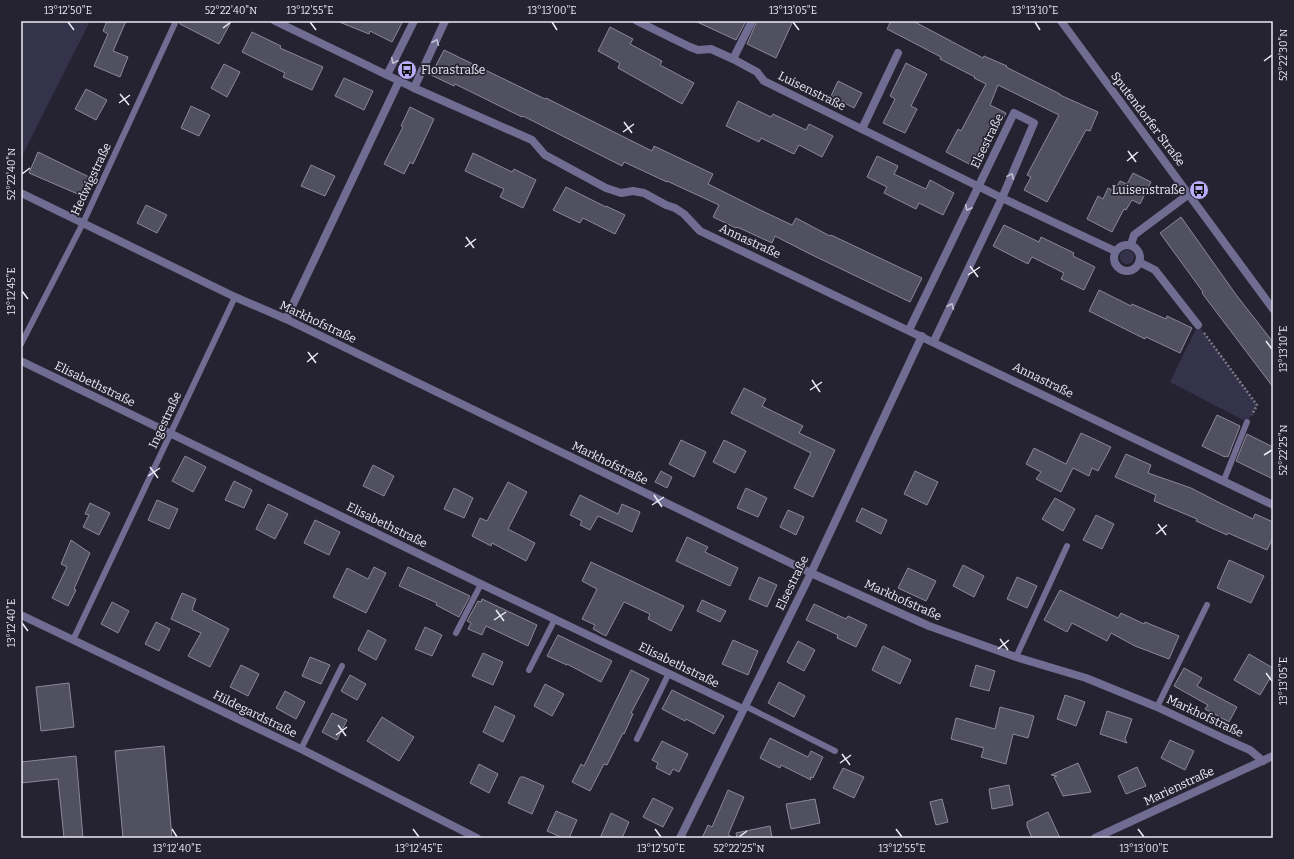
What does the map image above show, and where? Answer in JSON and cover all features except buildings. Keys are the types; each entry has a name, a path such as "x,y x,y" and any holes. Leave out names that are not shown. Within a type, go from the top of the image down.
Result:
{"street":[{"name":"Annastraße","path":"275,21 414,88 532,140 545,155 606,188 621,193 633,191 644,193 666,205 675,208 684,214 700,230 1224,480 1273,505"},
{"path":"387,75 414,21"},
{"path":"414,88 445,21"},
{"name":"Luisenstraße","path":"637,21 690,47 698,50 711,49 733,59 757,72 764,81 978,187 1115,251"},
{"path":"733,59 752,21"},
{"name":"Sputendorfer Straße","path":"1061,21 1273,309"},
{"path":"862,129 898,53"},
{"path":"286,320 400,81"},
{"name":"Elsestraße","path":"909,330 1014,113 1034,123 1002,198 934,341"},
{"name":"Markhofstraße","path":"21,194 83,222 235,297 286,320 810,573 929,626 1016,657 1086,678 1157,707 1224,740 1250,750 1263,761"},
{"path":"1130,245 1134,235 1189,194"},
{"path":"1130,245 1138,250 1140,254 1139,262 1137,267 1124,271 1119,269 1114,261 1115,251 1122,246 1130,245"},
{"path":"1139,262 1155,270 1198,325"},
{"name":"Elsestraße","path":"680,838 810,573 922,336"},
{"name":"Elisabethstraße","path":"21,361 481,584 744,708"},
{"name":"Hildegardstraße","path":"21,615 301,749 477,838"},
{"name":"Marienstraße","path":"1095,838 1273,756"}],"lane":[{"name":"Hedwigstraße","path":"21,344 83,222 176,21"},
{"name":"Ingestraße","path":"73,640 235,297"},
{"path":"1224,480 1247,422"},
{"path":"1016,657 1067,546"},
{"path":"456,633 481,584"},
{"path":"1157,707 1207,605"},
{"path":"529,670 555,619"},
{"path":"301,749 342,666"},
{"path":"637,739 668,673"},
{"path":"744,708 835,751"}],"path":[{"path":"1198,325 1258,405 1247,422"}],"shaded area":[{"path":"21,21 90,21 21,158"},
{"path":"1124,250 1130,250 1134,254 1134,260 1130,264 1124,264 1120,260 1120,254"},
{"path":"1198,325 1257,405 1247,422 1170,382"}],"place":[{"name":"Florastraße","path":"407,70"},
{"name":"Luisenstraße","path":"1199,190"}]}
